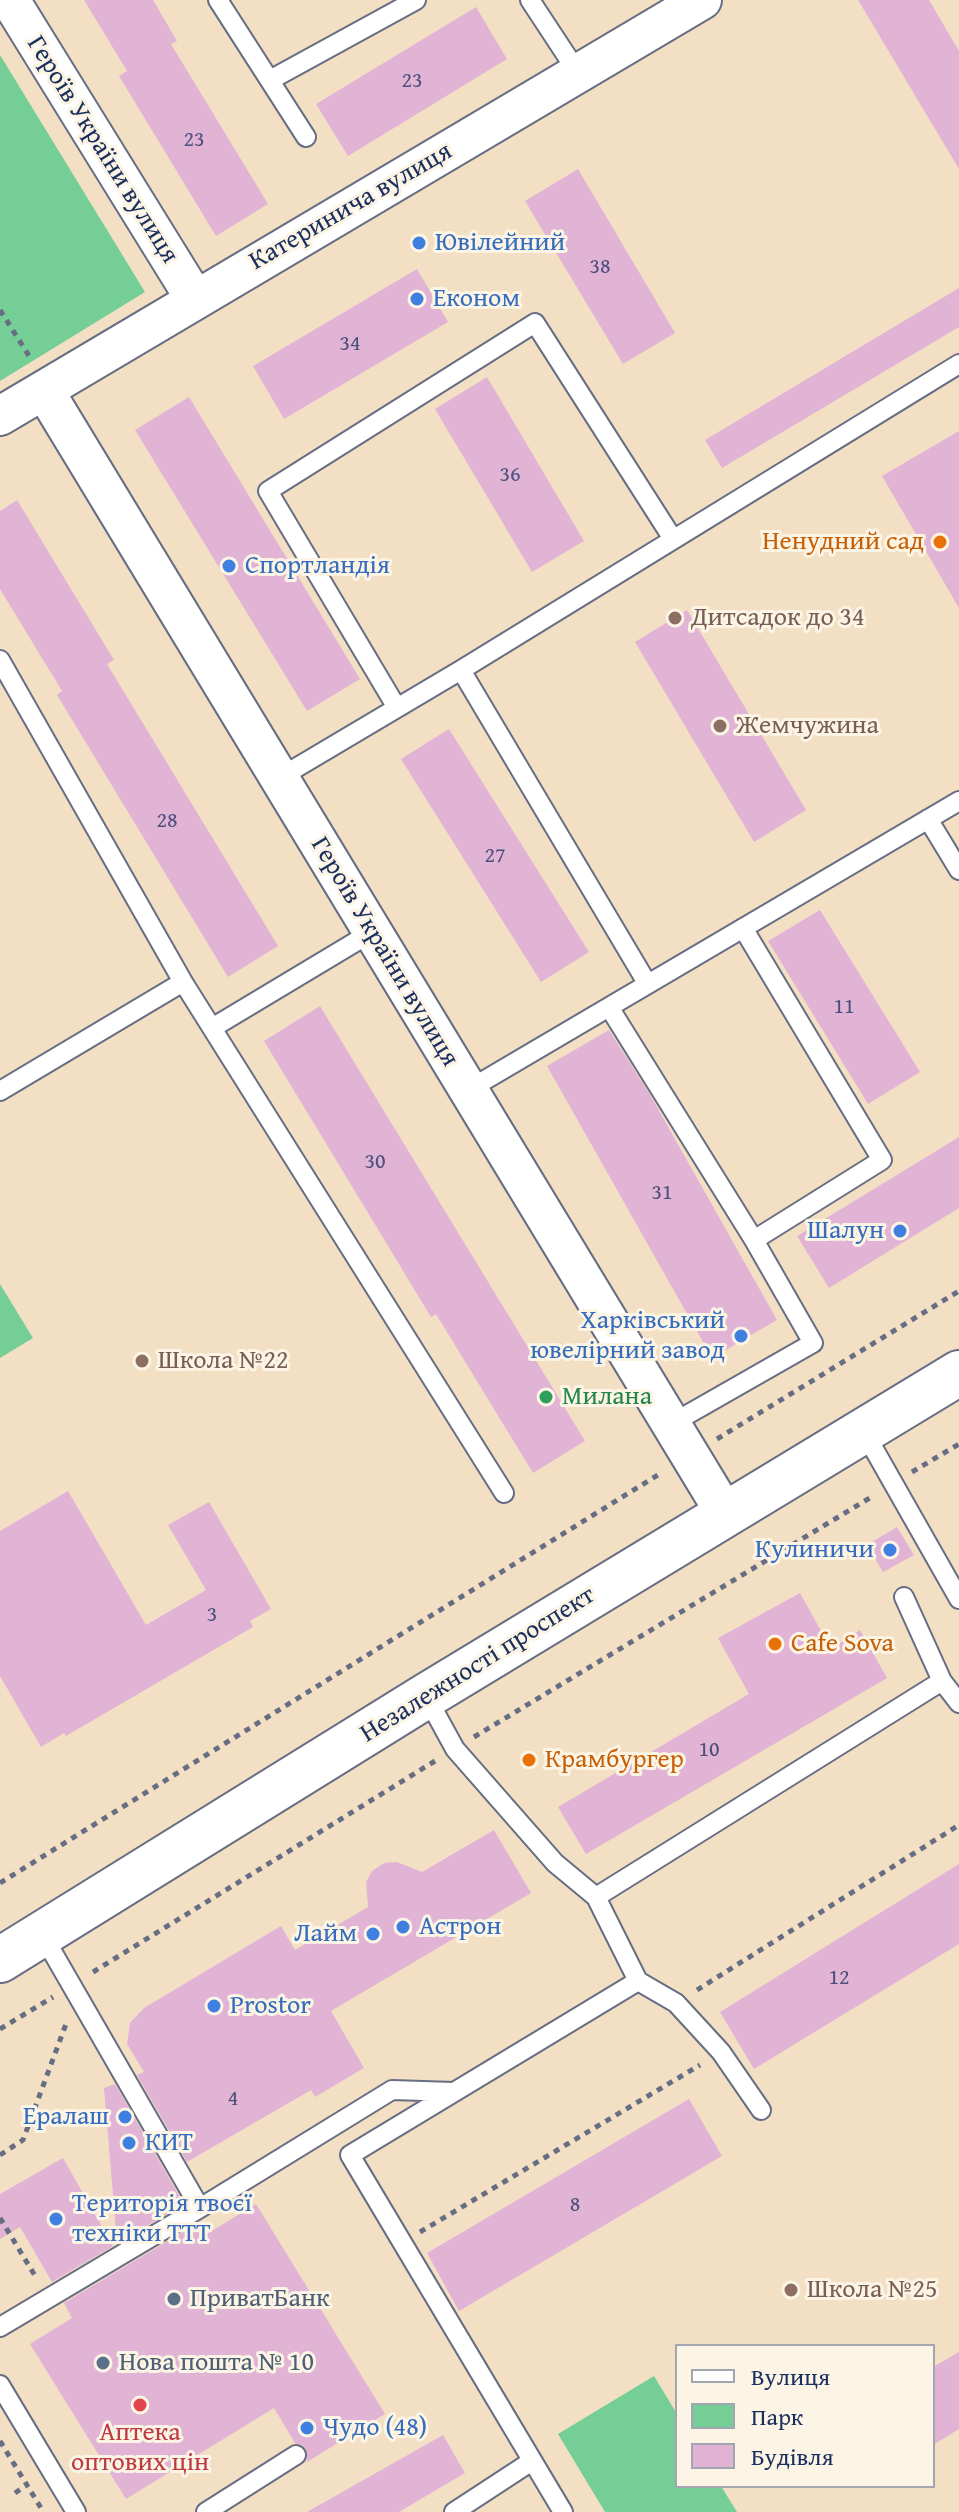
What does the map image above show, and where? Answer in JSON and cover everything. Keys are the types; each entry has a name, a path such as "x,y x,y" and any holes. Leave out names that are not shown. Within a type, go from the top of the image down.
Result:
{"street":[{"name":"Героїв України вулиця","path":"10,0 195,299"},
{"name":"Катеринича вулиця","path":"0,416 702,0"},
{"name":"Героїв України вулиця","path":"46,389 725,1513"},
{"name":"Незалежності проспект","path":"0,1960 426,1696 959,1373"}],"lane":[{"path":"218,0 306,137"},
{"path":"270,80 416,0"},
{"path":"530,0 578,73"},
{"path":"397,708 268,491 535,323 673,539"},
{"path":"279,778 959,364"},
{"path":"0,660 183,982 504,1493"},
{"path":"461,670 647,983"},
{"path":"468,1090 959,801"},
{"path":"928,819 959,870"},
{"path":"743,928 882,1160 754,1240"},
{"path":"212,1028 372,932"},
{"path":"0,1091 183,982"},
{"path":"609,1007 754,1240 813,1343 680,1440"},
{"path":"863,1430 959,1599"},
{"path":"904,1597 942,1681 959,1703"},
{"path":"596,1897 942,1681"},
{"path":"426,1696 455,1749 555,1863 596,1897 638,1981 676,2003 721,2052 761,2110"},
{"path":"42,1934 200,2208"},
{"path":"563,2512 350,2155 638,1981"},
{"path":"0,2327 392,2090 454,2092"},
{"path":"0,2385 76,2512"},
{"path":"206,2512 296,2455"},
{"path":"454,2512 532,2461"}],"path":[{"path":"0,310 46,389"},
{"path":"0,1883 680,1440 959,1291"},
{"path":"676,2003 959,1825"},
{"path":"0,2155 23,2140 77,1994"},
{"path":"402,2242 721,2052"},
{"path":"0,2218 48,2298"},
{"path":"0,2441 44,2512"},
{"path":"15,2493 27,2485"}],"green space":[{"path":"0,55 145,292 0,381"},
{"path":"0,1284 33,1338 0,1358"},
{"path":"654,2376 675,2411 675,2488 722,2488 737,2512 605,2512 558,2434"}],"building":[{"path":"84,0 153,0 177,41 171,44 268,204 216,236 119,76 127,71"},
{"path":"858,0 929,0 959,51 959,169"},
{"path":"476,7 507,59 348,156 316,104"},
{"path":"578,169 675,333 623,364 525,201"},
{"path":"417,269 448,322 284,419 253,366"},
{"path":"959,288 959,327 722,468 705,440"},
{"path":"487,377 584,541 532,572 435,409"},
{"path":"189,397 360,679 307,711 135,430"},
{"name":"Ненудний сад","path":"959,431 959,608 882,476"},
{"path":"17,500 114,660 107,664 278,946 228,977 57,695 62,691 0,589 0,511"},
{"name":"Жемчужина","path":"687,610 806,810 754,842 635,642"},
{"path":"449,729 589,952 541,982 401,759"},
{"path":"820,910 920,1072 868,1104 768,941"},
{"path":"320,1006 585,1441 533,1473 436,1314 431,1317 264,1041"},
{"path":"609,1030 649,1093 777,1320 712,1358 547,1066"},
{"path":"959,1137 959,1208 829,1288 797,1236"},
{"path":"68,1491 146,1625 206,1590 168,1525 209,1502 271,1609 250,1621 253,1627 66,1736 64,1733 41,1747 0,1676 0,1531"},
{"name":"Кулиничи","path":"897,1527 914,1555 883,1572 867,1545"},
{"path":"800,1593 831,1649 860,1630 887,1678 586,1854 558,1807 749,1694 718,1638"},
{"path":"494,1830 531,1893 331,2011 364,2068 315,2097 311,2090 187,2162 137,2075 144,2072 127,2044 130,2023 144,2008 281,1926 295,1950 368,1907 366,1882 372,1871 384,1863 397,1862 422,1872"},
{"path":"959,1864 959,1944 754,2069 720,2012"},
{"name":"КИТ","path":"115,2084 184,2204 117,2243 104,2088"},
{"path":"689,2099 722,2156 459,2311 427,2253"},
{"name":"Територія твоєї техніки ТТТ","path":"63,2158 113,2246 52,2282 20,2227 0,2239 0,2194"},
{"path":"256,2204 385,2414 307,2462 306,2449 295,2443 274,2408 126,2499 30,2344 72,2318 64,2303 198,2223 205,2235"},
{"path":"959,2352 959,2429 935,2444 935,2366"},
{"path":"443,2435 465,2473 399,2512 307,2512"}],"place":[{"name":"Ювілейний","path":"419,243"},
{"name":"Економ","path":"417,299"},
{"name":"Ненудний сад","path":"940,542"},
{"name":"Спортландія","path":"229,566"},
{"name":"Дитсадок до 34","path":"675,618"},
{"name":"Жемчужина","path":"720,726"},
{"name":"Шалун","path":"900,1231"},
{"name":"Харківський ювелірний завод","path":"741,1336"},
{"name":"Школа №22","path":"142,1361"},
{"name":"Милана","path":"546,1397"},
{"name":"Кулиничи","path":"890,1550"},
{"name":"Cafe Sova","path":"775,1644"},
{"name":"Крамбургер","path":"529,1760"},
{"name":"Астрон","path":"403,1927"},
{"name":"Лайм","path":"373,1934"},
{"name":"Prostor","path":"214,2006"},
{"name":"Ералаш","path":"125,2117"},
{"name":"КИТ","path":"129,2143"},
{"name":"Територія твоєї техніки ТТТ","path":"56,2219"},
{"name":"Школа №25","path":"791,2290"},
{"name":"ПриватБанк","path":"174,2299"},
{"name":"Нова пошта № 10","path":"103,2363"},
{"name":"Аптека оптових цін","path":"140,2405"},
{"name":"Чудо (48)","path":"307,2428"}]}
